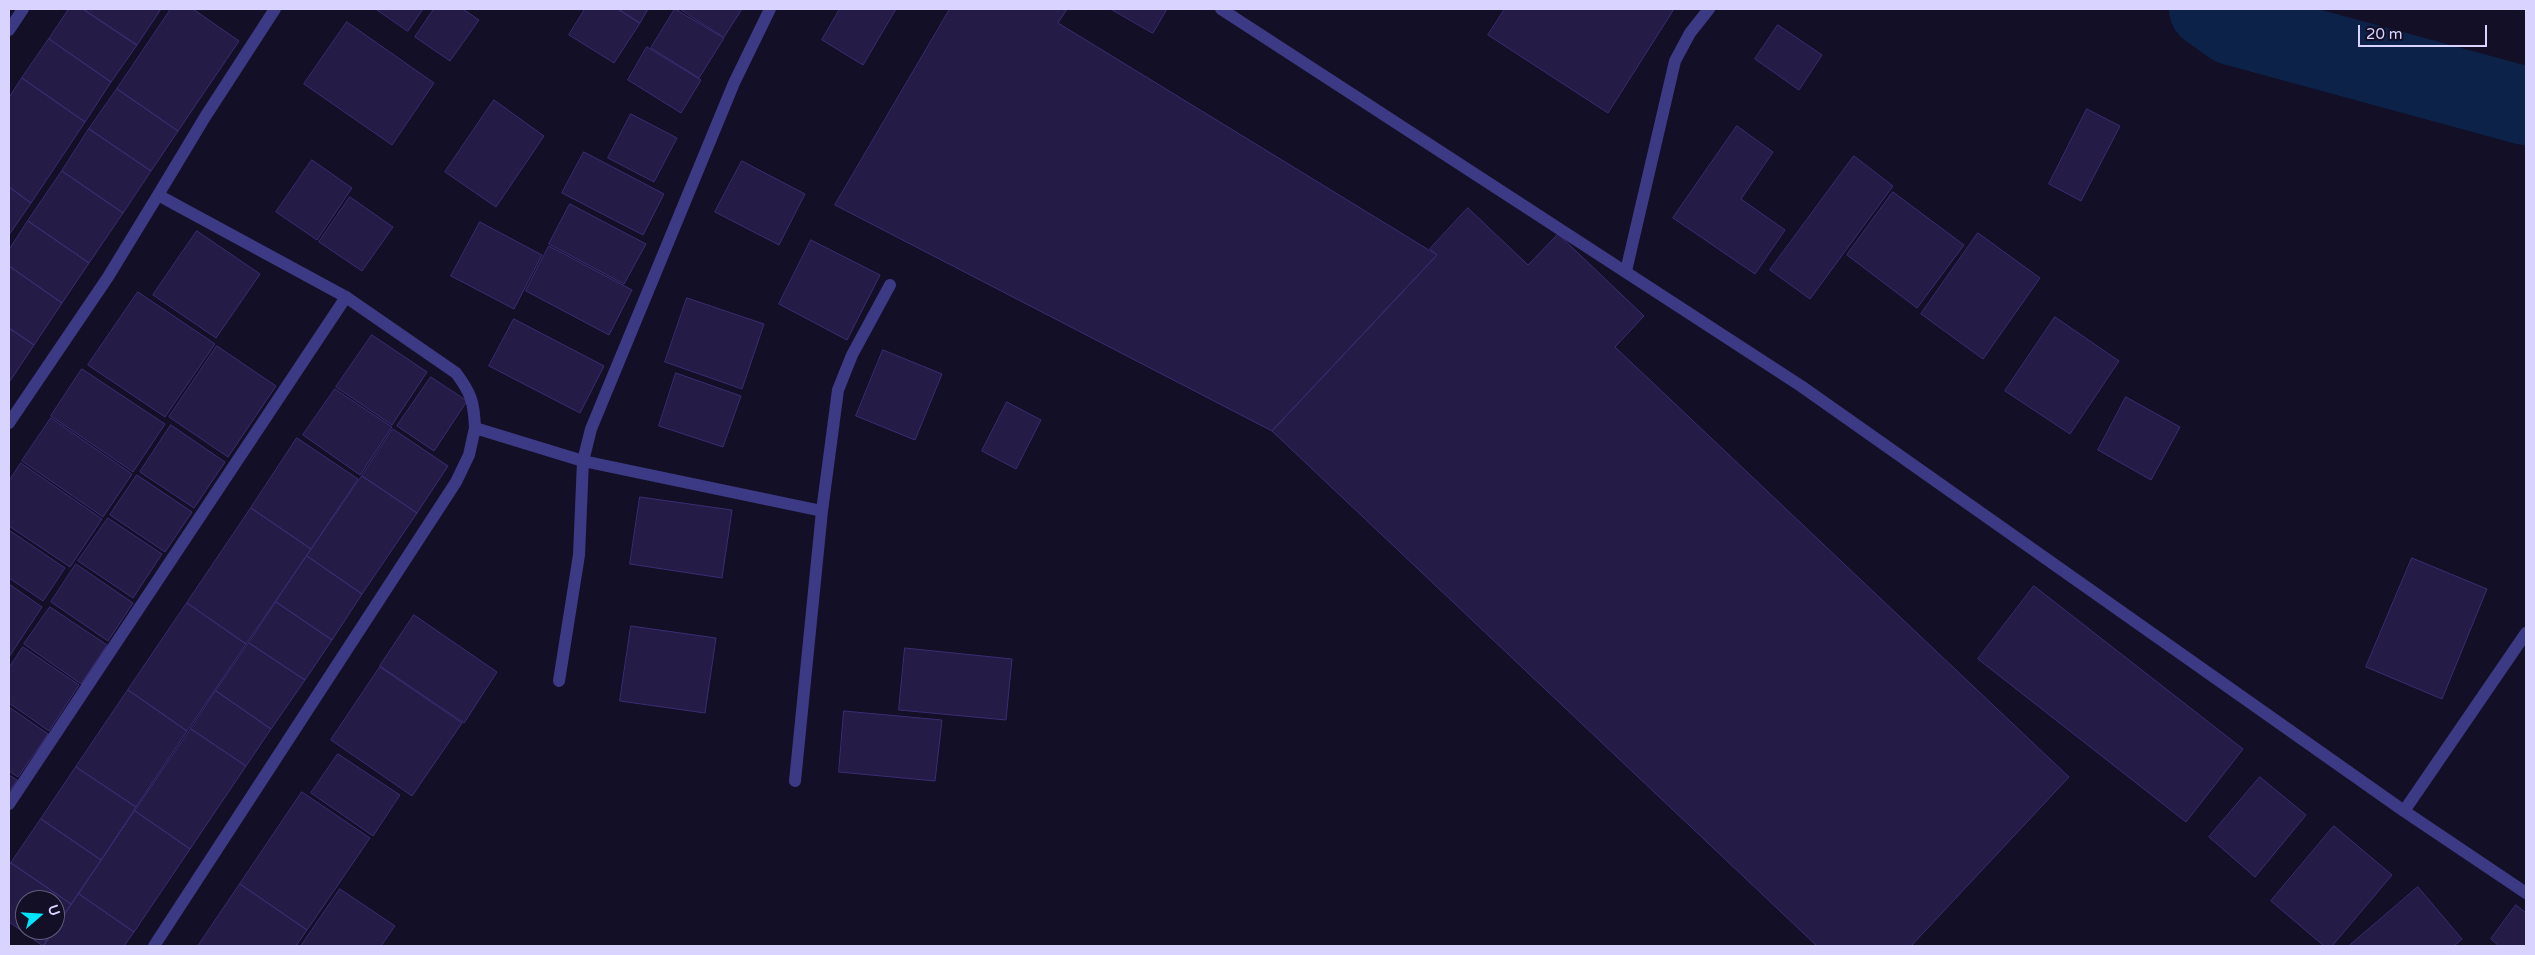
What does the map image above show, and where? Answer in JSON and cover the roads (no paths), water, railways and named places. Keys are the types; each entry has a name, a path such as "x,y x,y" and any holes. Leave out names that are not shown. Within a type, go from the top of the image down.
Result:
{"street":[{"path":"9,30 23,9"},
{"path":"9,423 108,277 205,117 275,9"},
{"path":"559,681 579,556 584,461 591,428 734,83 770,9"},
{"path":"1221,9 1801,386 2404,812 2526,893"},
{"path":"1626,272 1675,61 1690,34 1709,9"},
{"path":"154,946 456,482 469,455 475,428 474,404 468,389 456,373 346,297 158,195"},
{"path":"795,781 822,511 838,390 852,355 890,285"},
{"path":"9,804 346,297"},
{"path":"475,428 584,461 822,511"},
{"path":"2404,812 2526,633"}],"waterway":[{"path":"2208,9 2232,26 2526,106"}]}
